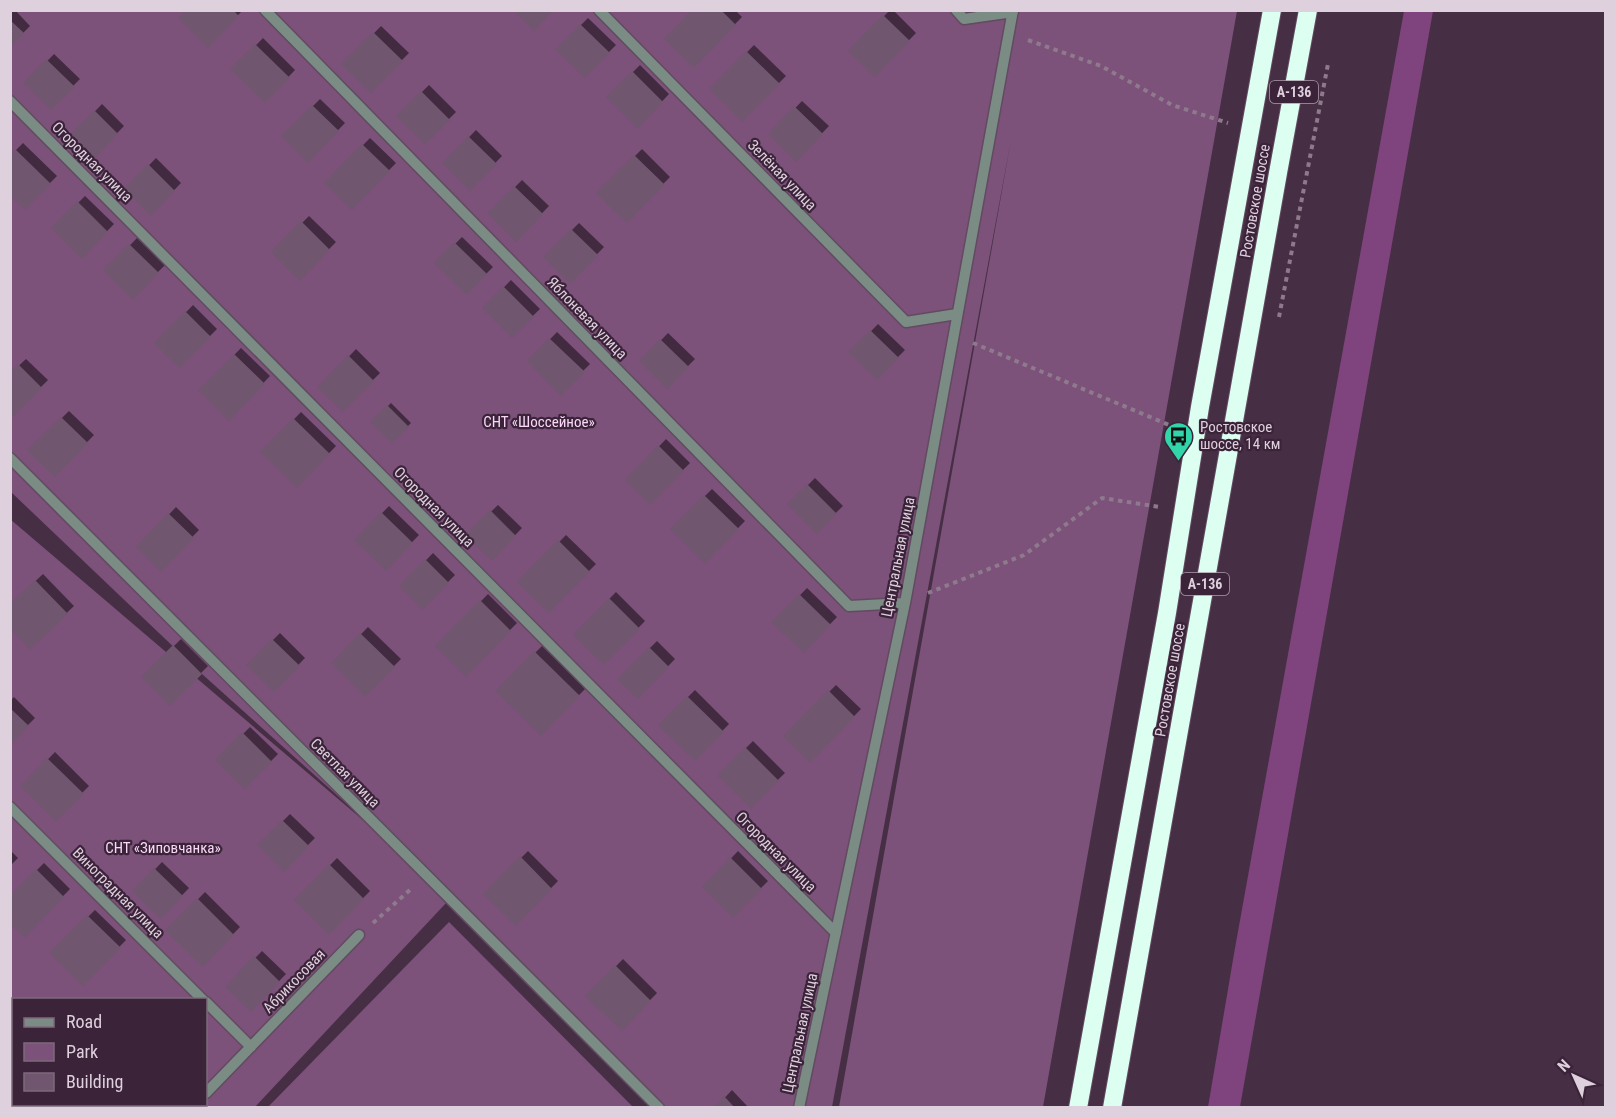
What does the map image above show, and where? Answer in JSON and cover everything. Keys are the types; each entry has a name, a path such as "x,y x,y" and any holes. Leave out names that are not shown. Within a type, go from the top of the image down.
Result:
{"highway":[{"name":"Ростовское шоссе","path":"1078,1107 1272,10"},
{"name":"Ростовское шоссе","path":"1112,1107 1308,10"}],"street":[{"name":"Яблоневая улица","path":"265,10 849,606 905,603"},
{"name":"Зелёная улица","path":"599,10 906,322 957,314"},
{"path":"956,10 964,19 1013,11"},
{"name":"Центральная улица","path":"799,1107 905,603 1013,11"},
{"name":"Огородная улица","path":"10,101 836,933"},
{"name":"Светлая улица","path":"10,458 659,1107"},
{"name":"Виноградная улица","path":"10,807 202,998"},
{"name":"Абрикосовая","path":"207,1092 359,935"},
{"name":"Виноградная улица","path":"207,1003 251,1047"}],"path":[{"path":"1009,34 1101,66 1172,105 1232,124"},
{"path":"1277,327 1328,64"},
{"path":"954,335 1176,428"},
{"path":"905,603 967,576 1024,555 1101,498 1161,507"},
{"path":"359,935 426,876"}],"green space":[{"name":"СНТ «Шоссейное»","path":"11,11 1237,11 1043,1107 839,1107 1011,140 832,1107 657,1107 447,902 255,1107 11,1107 10,519 398,850 202,674 11,492"},
{"path":"449,922 633,1107 268,1107"}],"shaded area":[{"path":"1404,11 1433,11 1240,1107 1208,1107 1235,948"}],"building":[{"path":"186,10 233,10 239,16 208,48 178,18"},
{"path":"513,10 554,10 534,31"},
{"path":"692,10 721,10 736,25 694,68 664,39"},
{"path":"883,15 910,41 875,77 848,51"},
{"path":"10,20 24,33 10,48"},
{"path":"580,24 610,53 585,78 555,49"},
{"path":"373,32 403,61 371,93 341,64"},
{"path":"255,44 290,78 265,103 230,69"},
{"path":"746,51 780,84 742,122 709,89"},
{"path":"46,59 75,87 51,110 23,83"},
{"path":"632,71 663,102 638,129 606,97"},
{"path":"421,91 450,120 425,145 396,116"},
{"path":"312,105 339,131 308,163 281,136"},
{"path":"794,106 823,134 796,162 768,134"},
{"path":"94,110 118,134 95,158 71,134"},
{"path":"468,136 497,164 470,191 442,163"},
{"path":"362,144 390,171 352,210 324,183"},
{"path":"15,149 51,184 25,210 10,196 10,154"},
{"path":"634,155 665,185 627,223 596,193"},
{"path":"148,164 175,191 151,216 124,189"},
{"path":"514,186 543,214 516,242 487,213"},
{"path":"77,201 108,232 82,259 51,228"},
{"path":"301,221 330,250 300,281 271,252"},
{"path":"571,229 598,255 570,284 543,257"},
{"path":"454,242 487,274 467,295 434,263"},
{"path":"129,244 159,273 133,300 103,270"},
{"path":"503,286 534,317 512,338 482,308"},
{"path":"185,311 211,337 180,368 154,343"},
{"path":"870,330 899,358 877,380 848,352"},
{"path":"549,338 585,372 561,396 527,361"},
{"path":"660,339 689,367 667,389 639,361"},
{"path":"234,354 265,384 229,421 198,390"},
{"path":"348,355 374,381 343,412 317,387"},
{"path":"18,364 42,388 10,420 10,372"},
{"path":"387,405 409,427 392,444 370,422"},
{"path":"61,417 88,443 55,477 27,450"},
{"path":"293,418 330,454 297,488 260,452"},
{"path":"658,445 684,471 650,505 625,480"},
{"path":"807,484 837,514 817,534 787,504"},
{"path":"704,495 739,529 705,564 670,529"},
{"path":"490,510 516,536 492,561 465,535"},
{"path":"381,512 413,543 386,571 354,540"},
{"path":"168,513 194,538 161,572 136,547"},
{"path":"558,540 590,572 549,613 517,582"},
{"path":"425,559 449,583 423,610 399,586"},
{"path":"35,580 68,614 30,650 10,629 10,603"},
{"path":"799,594 831,625 804,653 771,622"},
{"path":"609,598 640,629 604,665 573,635"},
{"path":"480,600 511,631 466,677 435,646"},
{"path":"360,633 395,667 365,697 331,663"},
{"path":"272,639 300,666 274,692 246,665"},
{"path":"173,645 202,674 170,706 141,677"},
{"path":"649,647 669,667 638,699 617,679"},
{"path":"534,651 580,696 541,736 495,691"},
{"path":"828,690 855,717 810,763 783,736"},
{"path":"687,696 724,732 695,761 658,725"},
{"path":"10,708 29,726 10,745"},
{"path":"242,732 272,762 245,789 215,760"},
{"path":"745,747 779,781 751,809 717,775"},
{"path":"47,758 84,794 56,821 20,786"},
{"path":"282,820 309,846 284,872 257,845"},
{"path":"520,856 552,889 516,926 483,894"},
{"path":"730,857 762,889 733,918 702,887"},
{"path":"329,864 364,899 329,935 294,900"},
{"path":"154,868 183,896 161,919 132,891"},
{"path":"36,869 64,897 25,938 10,924 10,895"},
{"path":"197,898 234,935 203,967 165,930"},
{"path":"87,915 121,948 83,986 49,953"},
{"path":"254,956 280,982 251,1012 225,987"},
{"path":"615,965 651,1001 622,1031 585,996"},
{"path":"12,1072 12,1106 38,1106 37,1108 10,1108 10,1074"},
{"path":"724,1096 735,1108 713,1108"}],"place":[{"name":"Ростовское шоссе, 14 км","path":"1179,462"}],"park label":[{"name":"СНТ «Зиповчанка»","path":"163,848"}]}
